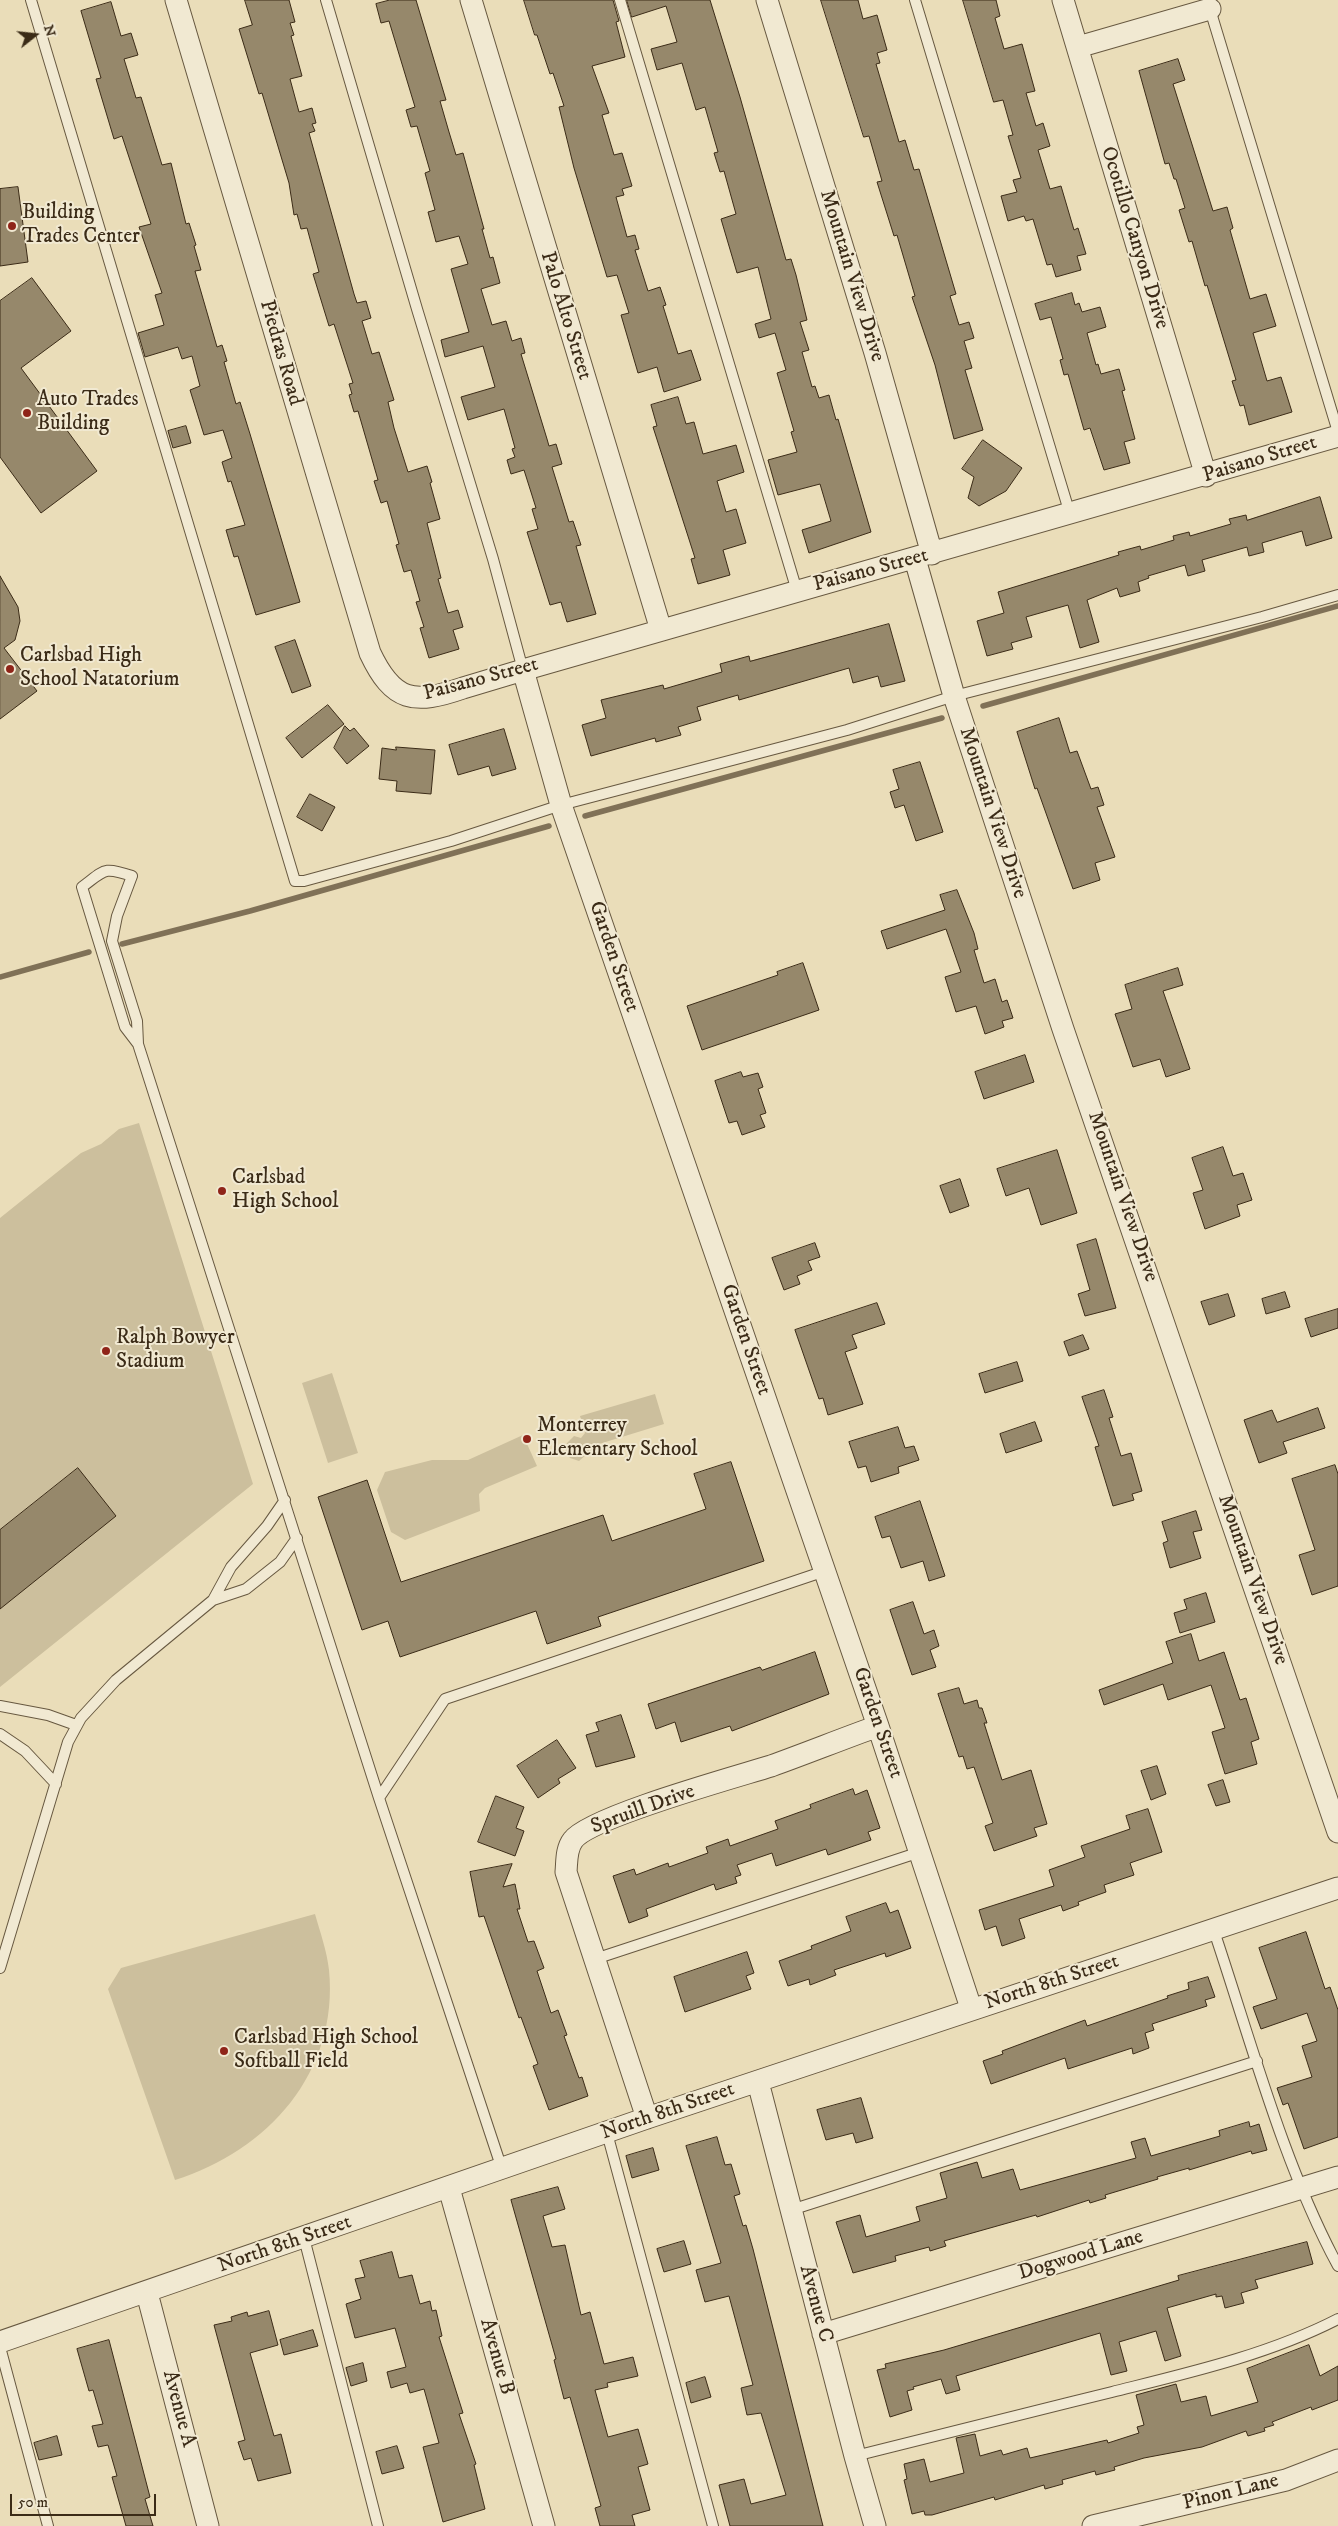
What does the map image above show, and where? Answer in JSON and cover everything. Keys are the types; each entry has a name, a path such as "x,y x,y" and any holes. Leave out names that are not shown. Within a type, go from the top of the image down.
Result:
{"street":[{"name":"Piedras Road","path":"176,0 356,612 379,672 388,683 403,694"},
{"name":"Palo Alto Street","path":"471,0 661,630"},
{"name":"Mountain View Drive","path":"767,0 875,353 954,696 1063,1029 1338,1832"},
{"name":"Ocotillo Canyon Drive","path":"1063,0 1206,476"},
{"path":"1078,48 1209,4"},
{"name":"Paisano Street","path":"403,694 414,698 427,699 797,591 1206,476 1338,436"},
{"name":"Garden Street","path":"523,670 561,806 878,1726 971,2008"},
{"name":"Spruill Drive","path":"647,2118 566,1872 567,1854 573,1840 582,1832 610,1819 773,1765 878,1726"},
{"name":"North 8th Street","path":"0,2342 971,2008 1214,1931 1338,1888"},
{"name":"Avenue C","path":"758,2082 855,2456 875,2526"},
{"name":"Dogwood Lane","path":"823,2334 1338,2177"},
{"name":"Avenue B","path":"449,2188 544,2526"},
{"name":"Avenue A","path":"147,2293 208,2526"},
{"name":"Pinon Lane","path":"1093,2526 1286,2480 1338,2460"}],"lane":[{"path":"31,0 295,882 304,882 451,841 561,806 847,730 954,696 1243,622 1338,595"},
{"path":"326,0 420,318 494,559 523,670"},
{"path":"620,0 797,591"},
{"path":"915,0 1070,514"},
{"path":"1209,4 1338,432"},
{"path":"138,1044 125,1027 82,887 105,870 113,870 132,876 117,916 112,941 137,1022 138,1044 379,1798 502,2169"},
{"path":"214,1600 232,1567 267,1526 285,1500"},
{"path":"0,1968 68,1742 76,1725 92,1703 116,1680 214,1600 246,1589 280,1562 297,1538"},
{"path":"379,1798 445,1699 825,1571"},
{"path":"0,1706 48,1715 76,1725"},
{"path":"0,1734 25,1751 56,1784"},
{"path":"595,1959 920,1852"},
{"path":"1214,1931 1303,2189 1338,2266"},
{"path":"791,2210 1258,2061"},
{"path":"607,2133 714,2526"},
{"path":"304,2238 378,2526"},
{"path":"855,2456 1176,2376 1302,2336 1338,2319"},
{"path":"0,2347 48,2526"}],"shaded area":[{"name":"Ralph Bowyer Stadium","path":"139,1123 253,1484 0,1687 0,1218 81,1153 101,1144 119,1129"},
{"path":"332,1373 358,1453 328,1463 302,1383"},
{"path":"655,1394 664,1424 599,1444 579,1461 570,1458 565,1452 567,1443 574,1436 581,1438 585,1433 580,1416"},
{"path":"523,1435 537,1466 485,1488 479,1494 480,1511 405,1540 391,1532 377,1490 385,1472 432,1460 468,1460"},
{"name":"Carlsbad High School Softball Field","path":"315,1914 328,1963 329,2007 322,2042 309,2074 291,2102 267,2128 240,2149 209,2167 175,2180 108,1989 121,1968"}],"building":[{"path":"245,0 289,0 295,22 290,23 294,35 291,36 302,76 290,79 299,112 312,108 316,123 312,124 315,131 309,133 357,303 366,301 371,318 362,321 372,354 379,352 394,400 388,402 408,472 427,466 432,482 430,483 440,519 427,523 441,578 438,579 448,613 458,610 463,627 453,630 459,649 429,658 420,628 424,627 416,602 420,601 411,570 404,572 396,545 399,544 387,501 381,503 374,481 378,480 358,411 354,412 349,395 352,394 349,384 353,383 334,324 329,326 313,274 319,272 307,228 301,229 297,214 294,215 289,183 262,93 259,94 239,29 252,25"},
{"path":"390,0 416,0 446,100 440,101 449,132 456,155 463,153 490,258 493,257 500,283 481,289 492,325 506,321 512,341 521,338 525,353 521,354 549,446 556,444 562,464 552,467 569,522 573,521 581,545 576,546 596,614 567,622 561,602 550,605 527,532 538,529 532,509 536,508 524,470 511,474 507,460 515,457 512,449 515,448 504,409 468,420 461,397 495,387 483,346 445,357 441,340 469,332 451,269 468,264 459,236 436,242 428,212 435,210 425,173 430,171 417,126 411,127 406,110 415,107 389,21 381,23 376,4"},
{"path":"524,0 613,0 619,21 616,22 625,57 592,66 609,113 602,115 614,155 622,153 632,186 622,189 624,195 616,197 627,237 635,235 639,249 635,250 648,291 660,287 666,305 663,306 678,354 691,350 701,380 664,392 657,367 638,373 621,315 629,313 617,275 607,277 574,168 559,107 564,106 553,73 550,74 537,35 535,35"},
{"path":"627,0 710,0 740,97 786,260 791,259 796,275 807,320 800,322 809,350 802,352 812,387 815,386 819,398 829,395 836,420 838,419 871,532 809,553 802,530 831,521 820,484 778,495 768,460 797,452 791,432 794,431 777,373 786,370 775,333 759,338 755,324 771,319 758,267 737,273 721,219 736,214 724,171 720,172 714,153 718,152 705,107 696,110 682,63 657,70 651,49 677,42 666,6 632,17"},
{"path":"821,0 858,0 863,19 877,15 887,50 877,53 880,63 876,64 899,142 905,140 914,170 919,169 956,294 950,296 959,325 969,322 974,338 964,341 972,368 965,370 983,430 954,439 935,365 912,297 915,296 897,235 894,236 877,182 882,181 869,136 864,137"},
{"path":"963,0 996,0 1000,16 995,18 1004,49 1022,44 1035,91 1026,93 1036,126 1043,123 1050,146 1038,150 1050,189 1061,186 1074,230 1078,228 1086,254 1077,256 1081,270 1056,277 1052,264 1047,265 1033,219 1026,221 1024,216 1008,221 1001,196 1017,192 1013,180 1021,178 1008,136 1013,135 1003,100 994,102"},
{"path":"111,2 121,36 131,33 138,55 124,59 136,98 141,97 162,165 171,163 186,224 189,223 196,245 194,246 201,270 195,271 217,347 222,345 227,361 224,362 236,404 240,402 300,602 256,615 238,556 234,557 226,530 245,525 231,481 228,482 222,462 232,458 223,430 204,435 190,390 200,386 192,356 182,359 178,347 145,357 138,333 164,325 155,295 162,293 139,227 151,224 122,136 114,139 96,79 101,78 81,11"},
{"path":"1178,59 1185,80 1173,84 1213,211 1227,207 1233,228 1230,230 1250,299 1266,294 1276,326 1253,333 1267,381 1281,377 1292,412 1249,425 1244,405 1240,406 1232,381 1236,380 1207,285 1205,286 1192,241 1189,242 1179,210 1185,208 1176,179 1174,179 1169,163 1165,164 1139,71"},
{"name":"Building Trades Center","path":"18,187 28,262 0,266 0,189"},
{"name":"Auto Trades Building","path":"32,278 71,331 21,368 97,471 41,513 0,457 0,301"},
{"path":"1072,293 1075,305 1079,303 1082,312 1100,307 1106,327 1087,333 1096,365 1098,364 1101,374 1119,369 1125,390 1122,391 1135,439 1124,442 1130,463 1104,470 1090,428 1084,430 1068,374 1064,375 1060,360 1063,359 1051,317 1040,320 1035,304"},
{"path":"678,397 686,424 694,422 703,454 736,445 744,472 717,481 726,512 736,509 746,543 723,550 730,575 698,584 691,559 695,558 653,427 657,426 651,405"},
{"path":"186,426 191,443 173,448 168,431"},
{"path":"983,440 1022,468 1006,491 979,506 968,498 974,477 962,469"},
{"path":"1320,497 1332,538 1306,546 1302,531 1262,543 1264,552 1249,556 1247,547 1202,560 1205,571 1188,576 1185,565 1148,576 1149,578 1138,582 1140,591 1120,597 1117,588 1087,600 1099,642 1080,648 1068,605 1026,617 1032,637 1011,643 1013,649 987,656 977,621 1004,613 998,592 1119,555 1118,552 1140,546 1141,550 1174,540 1173,536 1189,532 1190,536 1231,524 1229,519 1246,515 1247,520"},
{"name":"Carlsbad High School Natatorium","path":"0,576 18,607 20,621 15,640 4,648 37,691 0,719"},
{"path":"889,624 905,681 881,687 878,676 853,683 849,668 739,700 738,695 697,707 701,720 678,727 681,735 656,742 655,738 591,756 582,725 606,718 601,700 663,685 664,689 722,672 720,664 749,656 750,661"},
{"path":"295,640 311,686 292,693 275,647"},
{"path":"328,705 344,724 302,758 286,738"},
{"path":"1059,718 1070,753 1077,751 1091,789 1098,787 1104,805 1097,807 1115,857 1095,863 1100,880 1073,889 1037,788 1035,789 1017,732"},
{"path":"345,726 350,731 354,728 369,746 347,764 334,748"},
{"path":"504,729 516,769 492,776 489,766 458,775 449,745"},
{"path":"396,747 435,750 431,794 396,791 397,781 379,779 382,748 396,750"},
{"path":"920,762 943,832 916,841 904,805 895,808 890,792 899,789 893,770"},
{"path":"310,794 335,807 322,831 297,817"},
{"path":"957,890 974,933 978,949 974,950 984,983 995,979 1002,1002 1007,1000 1013,1018 1002,1021 1004,1027 985,1034 976,1006 956,1012 945,977 961,972 946,929 887,949 881,931 945,910 940,895"},
{"path":"803,963 819,1010 702,1050 687,1006 778,975 777,972"},
{"path":"1178,968 1183,985 1163,991 1190,1069 1166,1077 1160,1059 1133,1067 1115,1014 1132,1009 1125,985"},
{"path":"1025,1055 1034,1082 984,1099 975,1072"},
{"path":"741,1072 743,1077 758,1073 763,1087 758,1089 766,1113 760,1115 765,1127 742,1135 737,1121 729,1123 715,1081"},
{"path":"1223,1147 1233,1176 1243,1173 1252,1200 1237,1205 1240,1216 1205,1229 1193,1193 1203,1190 1192,1158"},
{"path":"1057,1150 1077,1213 1041,1225 1029,1188 1006,1196 997,1169"},
{"path":"960,1179 969,1206 950,1213 940,1186"},
{"path":"1096,1239 1116,1308 1085,1316 1078,1294 1090,1290 1077,1245"},
{"path":"815,1243 820,1257 808,1261 812,1270 797,1276 800,1284 784,1290 772,1258"},
{"path":"1285,1292 1290,1307 1266,1314 1262,1299"},
{"path":"1228,1294 1235,1316 1209,1325 1201,1302"},
{"path":"877,1303 885,1324 852,1335 857,1348 845,1352 863,1404 828,1415 823,1398 819,1399 795,1330"},
{"path":"1338,1309 1338,1328 1311,1337 1305,1319"},
{"path":"1083,1335 1089,1349 1069,1356 1064,1342"},
{"path":"1017,1362 1023,1381 985,1393 979,1374"},
{"path":"1104,1390 1113,1417 1109,1418 1121,1456 1131,1453 1142,1491 1132,1494 1134,1500 1113,1506 1095,1447 1099,1446 1082,1397"},
{"path":"1318,1408 1325,1428 1283,1442 1287,1453 1259,1463 1244,1420 1272,1410 1277,1422"},
{"path":"1035,1422 1042,1441 1006,1453 1000,1434"},
{"path":"898,1427 905,1448 914,1446 919,1460 898,1467 899,1473 871,1482 866,1466 858,1468 849,1442"},
{"path":"731,1462 764,1561 598,1617 601,1626 547,1644 536,1611 400,1657 388,1621 362,1630 318,1497 367,1480 401,1582 603,1515 612,1541 706,1509 694,1474"},
{"path":"1335,1465 1338,1474 1338,1586 1312,1595 1299,1555 1315,1550 1292,1479"},
{"path":"78,1468 116,1516 0,1609 0,1530"},
{"path":"920,1501 945,1576 929,1581 923,1561 901,1568 890,1536 882,1538 875,1517"},
{"path":"1196,1511 1202,1530 1193,1532 1201,1558 1170,1568 1163,1543 1168,1541 1162,1522"},
{"path":"1206,1593 1215,1622 1180,1633 1174,1613 1187,1609 1184,1600"},
{"path":"913,1602 924,1634 934,1630 939,1646 930,1650 936,1667 912,1675 890,1610"},
{"path":"1191,1634 1199,1661 1224,1652 1240,1700 1246,1698 1259,1739 1251,1742 1257,1764 1225,1774 1212,1732 1225,1728 1211,1685 1168,1700 1163,1684 1104,1705 1099,1690 1173,1663 1166,1642"},
{"path":"815,1652 829,1694 732,1731 730,1726 681,1742 675,1722 656,1729 648,1704 760,1667 762,1670"},
{"path":"959,1688 964,1704 977,1700 979,1708 982,1708 987,1723 984,1723 1002,1780 1031,1770 1047,1824 1034,1828 1037,1836 994,1851 985,1826 993,1823 974,1767 967,1769 963,1756 959,1757 938,1694"},
{"path":"621,1715 635,1757 596,1767 586,1735 599,1731 596,1723"},
{"path":"557,1740 576,1768 558,1779 560,1783 538,1798 517,1766"},
{"path":"1157,1766 1166,1794 1151,1800 1141,1771"},
{"path":"1223,1780 1230,1802 1216,1806 1208,1785"},
{"path":"853,1789 855,1795 867,1790 880,1828 868,1832 871,1840 828,1855 826,1849 776,1866 772,1853 737,1865 741,1875 735,1877 737,1883 716,1890 714,1884 646,1909 648,1916 629,1923 613,1876 634,1869 636,1875 668,1863 669,1867 708,1853 706,1847 728,1839 730,1846 778,1829 775,1821 811,1808 810,1805"},
{"path":"496,1796 524,1807 516,1828 524,1831 515,1856 478,1842"},
{"path":"1148,1809 1162,1852 1130,1863 1134,1875 1104,1885 1106,1892 1078,1902 1079,1905 1063,1911 1061,1905 1019,1919 1025,1938 1002,1946 996,1926 985,1930 979,1910 1054,1886 1049,1870 1085,1857 1081,1846 1130,1829 1126,1816"},
{"path":"512,1864 503,1887 515,1884 520,1909 517,1909 528,1942 534,1941 544,1968 537,1971 551,2013 558,2010 567,2035 564,2036 579,2078 582,2077 588,2096 549,2110 533,2066 538,2064 521,2017 519,2018 484,1916 479,1917 470,1872"},
{"path":"886,1903 890,1913 898,1910 911,1948 886,1957 885,1953 834,1970 836,1975 810,1985 809,1979 788,1986 779,1961 812,1949 811,1946 851,1931 846,1917"},
{"path":"1306,1932 1325,1989 1330,1987 1338,2010 1338,2137 1304,2149 1288,2103 1283,2105 1277,2088 1312,2077 1302,2046 1317,2041 1307,2013 1261,2029 1253,2007 1277,1999 1259,1948"},
{"path":"747,1952 754,1973 746,1976 751,1989 685,2012 674,1977"},
{"path":"1208,1977 1215,1997 1205,2000 1207,2006 1152,2024 1154,2030 1145,2033 1149,2048 1133,2054 1132,2048 1068,2069 1065,2058 991,2084 983,2061 1003,2054 1002,2051 1085,2020 1087,2026 1168,1998 1167,1996 1189,1989 1188,1983"},
{"path":"861,2098 873,2138 856,2143 853,2133 826,2140 817,2110"},
{"path":"1249,2122 1250,2127 1259,2124 1267,2150 1252,2154 1251,2151 1189,2170 1189,2168 1157,2177 1158,2179 1105,2195 1106,2198 1090,2203 1089,2200 1037,2217 1036,2215 944,2241 946,2246 930,2251 929,2247 895,2256 896,2261 853,2273 836,2222 860,2215 866,2237 920,2221 916,2207 947,2198 940,2173 977,2162 982,2178 1013,2169 1020,2190 1136,2158 1131,2142 1145,2138 1151,2156 1220,2136 1219,2131"},
{"path":"717,2137 725,2165 731,2164 740,2194 734,2196 743,2226 746,2225 753,2249 823,2526 730,2526 719,2485 744,2479 751,2504 786,2495 761,2413 747,2415 741,2388 753,2385 729,2296 705,2302 696,2270 721,2263 686,2146"},
{"path":"653,2148 659,2170 632,2178 626,2156"},
{"path":"558,2187 565,2209 543,2216 552,2247 565,2245 581,2315 590,2312 604,2364 633,2357 638,2376 607,2383 608,2387 595,2390 608,2437 638,2429 648,2464 638,2467 650,2510 632,2515 635,2526 600,2526 595,2508 601,2506 570,2397 564,2399 554,2360 556,2359 511,2200"},
{"path":"684,2241 691,2264 664,2272 657,2249"},
{"path":"1307,2242 1313,2264 1255,2280 1258,2288 1241,2293 1244,2303 1225,2308 1222,2296 1216,2297 1216,2294 1167,2308 1181,2356 1165,2361 1156,2331 1119,2342 1127,2371 1111,2375 1100,2333 956,2376 960,2390 946,2394 941,2379 913,2387 914,2389 907,2391 912,2410 890,2417 877,2370 886,2368 885,2364 944,2350 1179,2280 1178,2276"},
{"path":"392,2252 399,2278 412,2275 420,2304 430,2301 432,2311 436,2310 442,2336 439,2337 463,2413 459,2414 476,2464 474,2465 485,2509 443,2522 423,2447 439,2443 424,2389 410,2393 407,2383 391,2388 387,2372 406,2367 395,2328 355,2338 346,2304 361,2299 355,2279 365,2277 360,2261"},
{"path":"269,2311 278,2345 250,2353 274,2436 281,2434 291,2473 258,2481 251,2458 244,2460 238,2442 245,2440 214,2325 232,2321 231,2317 247,2312 248,2316"},
{"path":"313,2330 318,2346 284,2355 280,2340"},
{"path":"109,2340 150,2497 145,2499 153,2526 126,2526 112,2477 117,2476 108,2445 98,2447 92,2426 103,2424 93,2390 89,2391 77,2349"},
{"path":"1309,2345 1320,2376 1338,2366 1338,2400 1312,2410 1311,2407 1272,2422 1274,2425 1264,2428 1265,2431 1248,2436 1246,2431 1202,2447 1144,2458 1114,2467 1115,2470 1096,2475 1095,2471 1062,2480 1063,2484 1045,2489 1044,2485 995,2500 994,2497 932,2515 925,2515 924,2511 912,2514 904,2480 907,2479 904,2464 924,2459 930,2482 964,2473 956,2438 975,2434 980,2456 1001,2450 1003,2455 1027,2448 1030,2458 1107,2440 1108,2443 1139,2433 1137,2427 1144,2425 1136,2395 1176,2384 1181,2402 1206,2396 1211,2416 1258,2402 1247,2369"},
{"path":"363,2363 367,2381 351,2386 346,2368"},
{"path":"705,2377 711,2397 691,2403 686,2383"},
{"path":"57,2436 62,2455 39,2460 34,2443"},
{"path":"397,2446 404,2468 382,2474 376,2452"}],"waterway":[{"path":"983,706 1338,606"},
{"path":"585,816 942,718"},
{"path":"122,944 250,911 549,826"},
{"path":"0,977 89,952"}],"place":[{"name":"Building Trades Center","path":"12,226"},
{"name":"Auto Trades Building","path":"27,413"},
{"name":"Carlsbad High School Natatorium","path":"10,669"},
{"name":"Carlsbad High School","path":"222,1191"},
{"name":"Ralph Bowyer Stadium","path":"106,1351"},
{"name":"Monterrey Elementary School","path":"527,1439"},
{"name":"Carlsbad High School Softball Field","path":"224,2051"}]}
